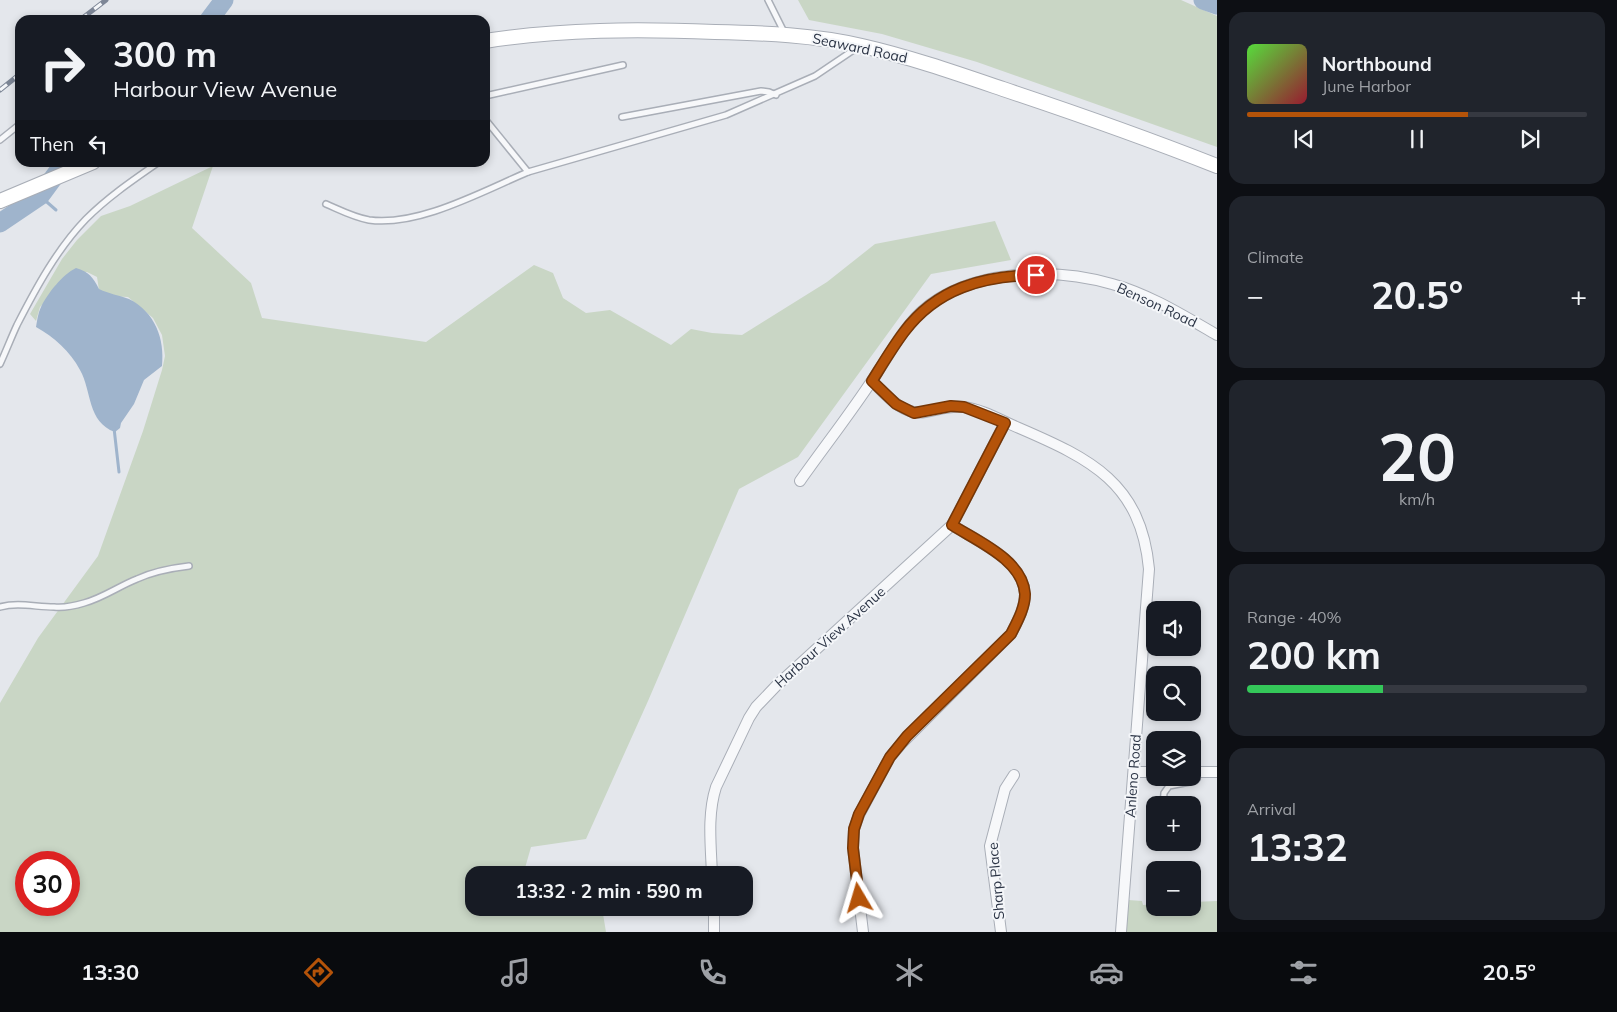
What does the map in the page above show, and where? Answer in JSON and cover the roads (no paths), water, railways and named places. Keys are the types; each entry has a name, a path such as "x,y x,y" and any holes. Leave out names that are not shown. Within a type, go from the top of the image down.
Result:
{"street":[{"name":"Seaward Road","path":"490,40 580,31 666,30 819,38 861,46 924,62 1126,131 1217,166"},
{"path":"0,201 81,167"},
{"name":"Benson Road","path":"800,481 872,381 904,332 921,312 942,296 967,285 990,279 1050,274 1112,284 1173,310 1217,335"},
{"name":"Anleno Road","path":"872,381 896,404 914,413 951,406 964,407 1076,454 1097,467 1125,497 1133,510 1146,544 1149,569 1121,932"},
{"name":"Harbour View Avenue","path":"712,866 710,814 712,799 756,707 776,686 952,525 1005,423"},
{"path":"863,932 853,848 854,829 859,814 890,757 907,736 1011,634 1023,604 1025,593 1022,583 1009,561 952,525"},
{"path":"1134,772 1146,772"},
{"path":"1201,772 1217,772"},
{"name":"Sharp Place","path":"1001,932 990,846 1005,789 1014,775"},
{"path":"714,916 714,932"}],"lane":[{"path":"768,0 785,35"},
{"path":"326,204 368,220 395,221 418,217 528,172 700,124 735,112 815,76 861,46"},
{"path":"490,95 622,65"},
{"path":"622,117 761,91 776,94"},
{"path":"490,125 528,172"},
{"path":"0,140 15,128"},
{"path":"0,364 16,327 37,289 52,263 72,235 100,205 152,167"},
{"path":"0,607 7,605 66,607 100,597 139,577 189,566"}],"water":[{"path":"76,268 90,276 99,289 129,299 146,311 160,336 163,356 162,366 144,380 134,404 121,423 120,428 115,432 99,421 91,405 84,378 71,357 55,340 36,327 40,309 47,296 61,280"}],"waterway":[{"path":"213,15 224,0"},
{"path":"1203,0 1217,5"},
{"path":"0,223 40,196 61,167"},
{"path":"40,196 56,210"},
{"path":"114,428 119,472"}],"railway":[{"path":"86,15 106,0"},
{"path":"0,90 15,78"}]}
